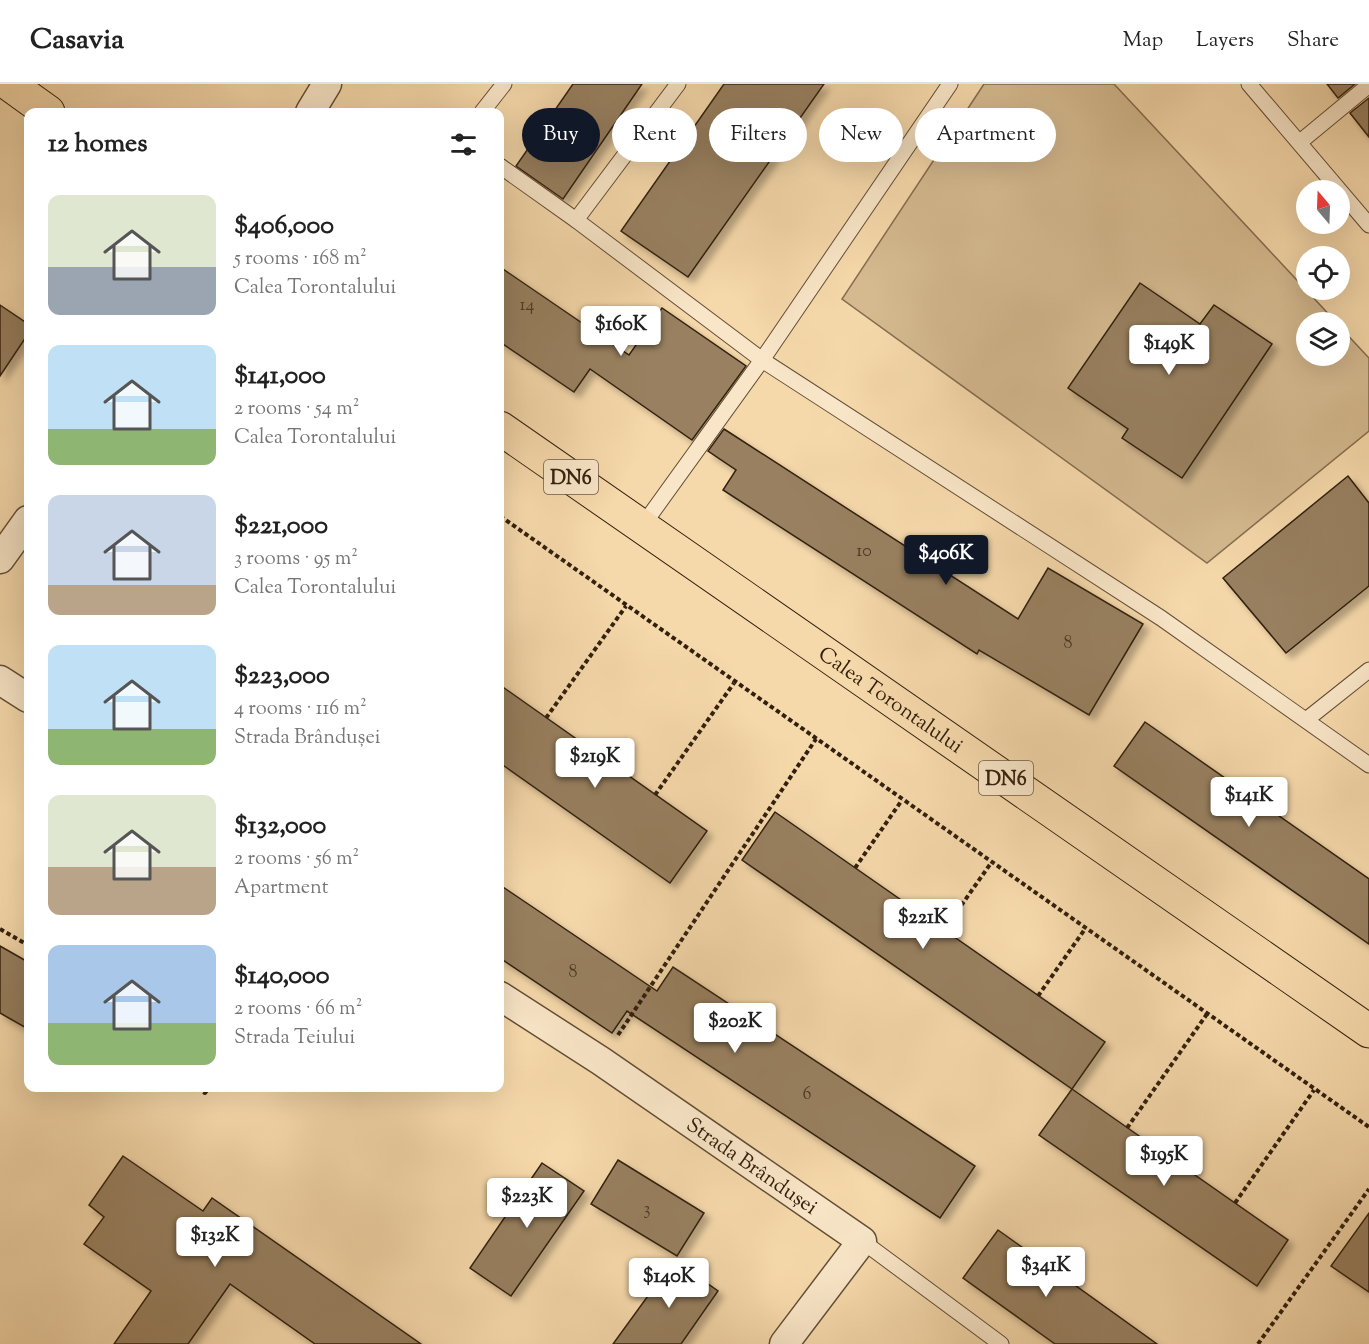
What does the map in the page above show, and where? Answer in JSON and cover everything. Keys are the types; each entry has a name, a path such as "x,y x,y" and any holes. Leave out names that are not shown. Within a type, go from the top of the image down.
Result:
{"main road":[{"path":"9,84 42,108"},
{"name":"Calea Torontalului","path":"504,431 1369,1031"}],"street":[{"path":"312,108 327,84"},
{"path":"0,558 24,525"},
{"path":"0,680 24,695"},
{"name":"Strada Brândușei","path":"504,999 601,1061 862,1241"},
{"path":"784,1344 862,1241"}],"lane":[{"path":"485,108 504,84"},
{"path":"576,220 678,84"},
{"path":"643,525 762,360 950,84"},
{"path":"1249,84 1369,225"},
{"path":"1300,142 1369,84"},
{"path":"504,169 762,360 1161,618 1369,765"},
{"path":"1306,720 1369,670"},
{"name":"Strada Brândușei","path":"862,1241 1001,1344"}],"path":[{"path":"504,519 734,683 1314,1090 1369,1126"},
{"path":"546,718 626,606"},
{"path":"655,795 734,683"},
{"path":"601,1061 816,739"},
{"path":"855,868 902,800"},
{"path":"944,930 991,863"},
{"path":"0,929 24,943"},
{"path":"1038,996 1085,929"},
{"path":"1127,1128 1207,1014"},
{"path":"1235,1203 1314,1090"},
{"path":"1258,1344 1369,1189"}],"shaded area":[{"path":"984,84 1114,84 1296,279 1296,300 1315,300 1327,312 1296,312 1296,366 1350,366 1350,338 1369,358 1369,431 1207,563 842,299 932,162 1056,162 1056,108 968,108"}],"building":[{"path":"573,84 642,84 626,108 612,108 612,128 600,145 600,108 556,108"},
{"path":"724,84 824,84 807,108 709,108 709,162 769,162 688,277 621,231 669,162 697,162 697,123"},
{"path":"1327,84 1355,84 1338,98"},
{"path":"1369,98 1369,137 1350,113"},
{"path":"522,157 522,162 588,162 563,199 516,166"},
{"path":"504,270 629,355 662,308 746,366 692,440 590,369 574,392 504,345"},
{"path":"1140,283 1200,324 1214,305 1272,344 1182,478 1122,438 1128,429 1068,388"},
{"path":"0,305 24,321 24,340 0,376"},
{"path":"724,429 1018,619 1048,568 1143,624 1089,715 979,650 977,654 723,490 736,470 708,451"},
{"path":"1348,476 1369,503 1369,586 1286,653 1223,578"},
{"path":"504,688 707,831 670,883 504,766"},
{"path":"1145,722 1369,879 1369,944 1114,766"},
{"path":"775,812 1105,1042 1072,1089 742,860"},
{"path":"504,888 657,991 673,967 975,1166 940,1218 627,1011 612,1033 504,961"},
{"path":"0,946 24,960 24,1027 0,1013"},
{"path":"1072,1089 1288,1240 1257,1286 1039,1135"},
{"path":"123,1156 203,1211 212,1198 421,1344 315,1344 230,1284 188,1344 114,1344 151,1291 84,1244 104,1217 89,1205"},
{"path":"618,1160 704,1213 677,1256 591,1204"},
{"path":"542,1163 584,1191 511,1296 470,1268"},
{"path":"1369,1213 1369,1292 1331,1266"},
{"path":"998,1230 1157,1344 1055,1344 963,1278"},
{"path":"674,1260 718,1291 681,1344 613,1344"}]}
